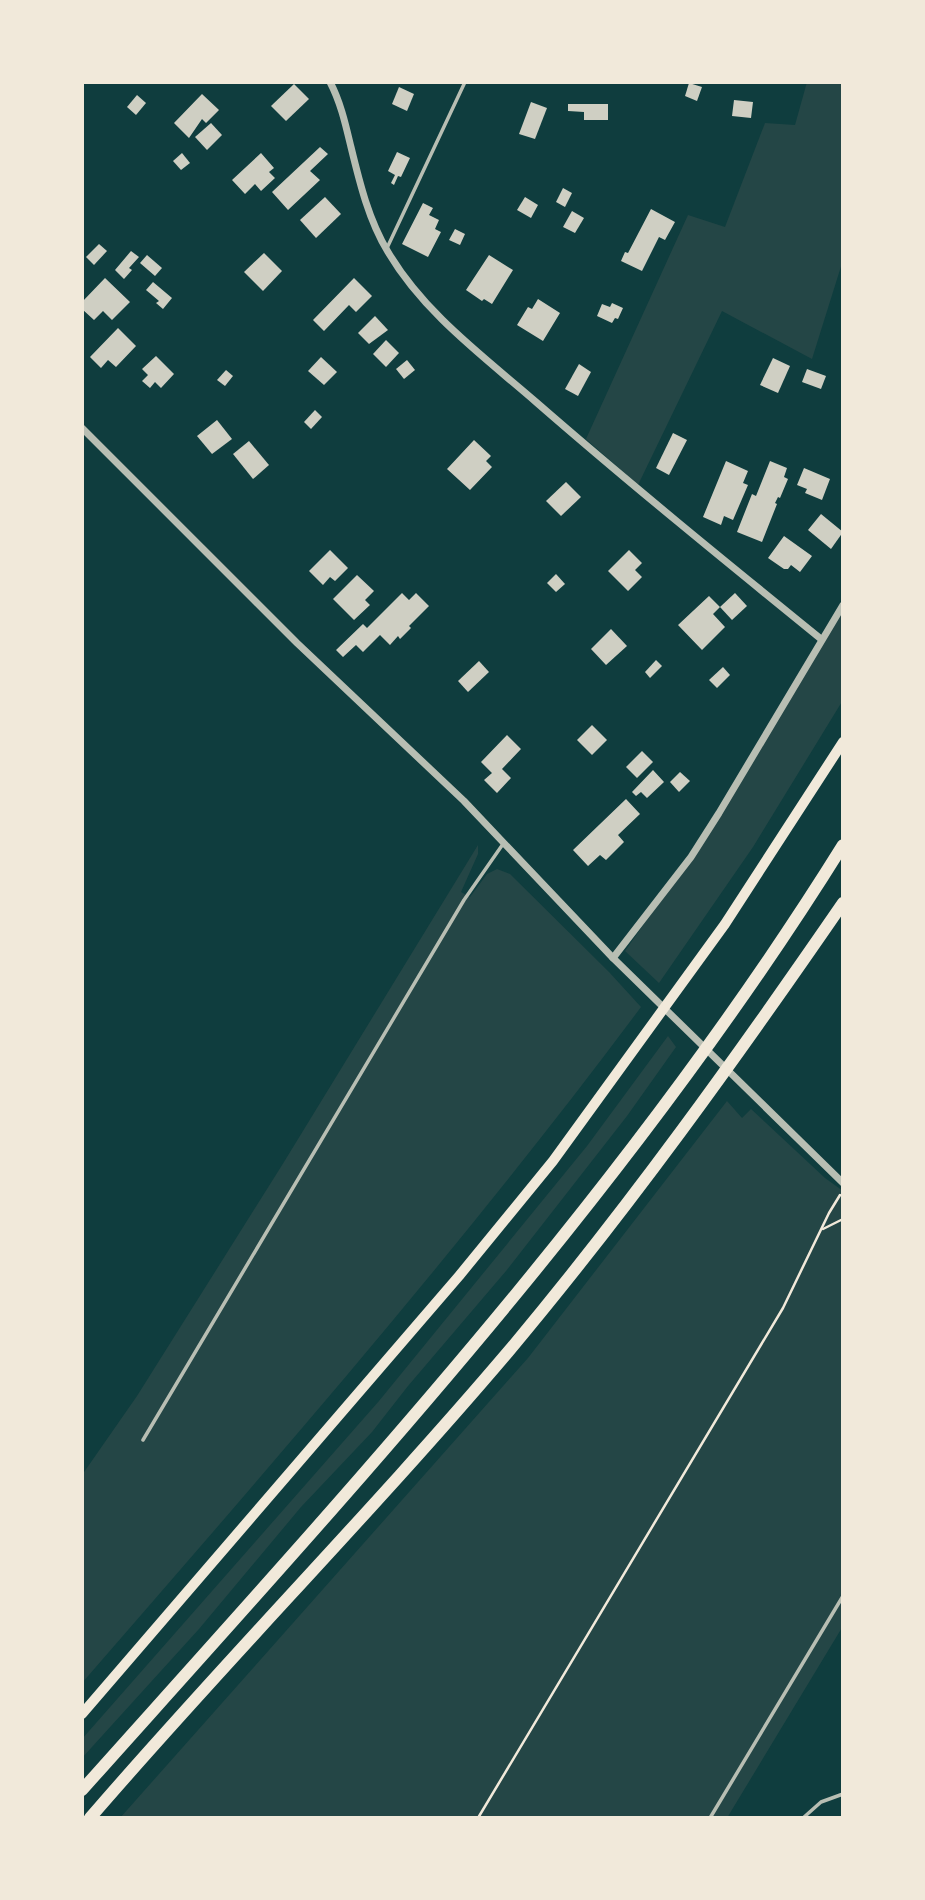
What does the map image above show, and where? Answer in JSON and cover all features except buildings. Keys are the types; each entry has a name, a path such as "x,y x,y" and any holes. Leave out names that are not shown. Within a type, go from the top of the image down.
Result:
{"highway":[{"path":"82,1790 274,1576 486,1331 673,1095 843,845"},
{"path":"90,1818 509,1350 695,1115 843,903"}],"main road":[{"path":"82,1714 450,1287 553,1161 725,925 843,741"}],"street":[{"path":"330,82 340,106 364,198 386,250 419,297 627,481 821,639"},
{"path":"82,428 216,564 464,801 613,958 843,1183"},
{"path":"613,958 691,857 843,605"}],"lane":[{"path":"386,250 465,82"},
{"path":"143,1440 464,900 503,844"},
{"path":"719,1818 711,1816 842,1598"},
{"path":"803,1818 821,1802 843,1794"}],"path":[{"path":"478,1818 776,1320 843,1191"},
{"path":"820,1231 830,1223 843,1219"}],"shaded area":[{"path":"807,82 843,82 843,260 812,359 722,311 638,485 586,439 688,215 725,227 765,123 795,125"},
{"path":"843,605 843,700 753,847 659,983 625,951 691,857"},
{"path":"478,845 478,854 461,892 470,897 487,874 497,869 510,874 641,1007 438,1266 82,1683 82,1475 137,1396"},
{"path":"668,1036 676,1047 627,1116 506,1271 372,1432 301,1507 199,1629 82,1758 82,1739 379,1401 587,1146"},
{"path":"727,1101 742,1118 751,1109 825,1178 843,1191 843,1626 727,1818 120,1818 528,1358"}]}
